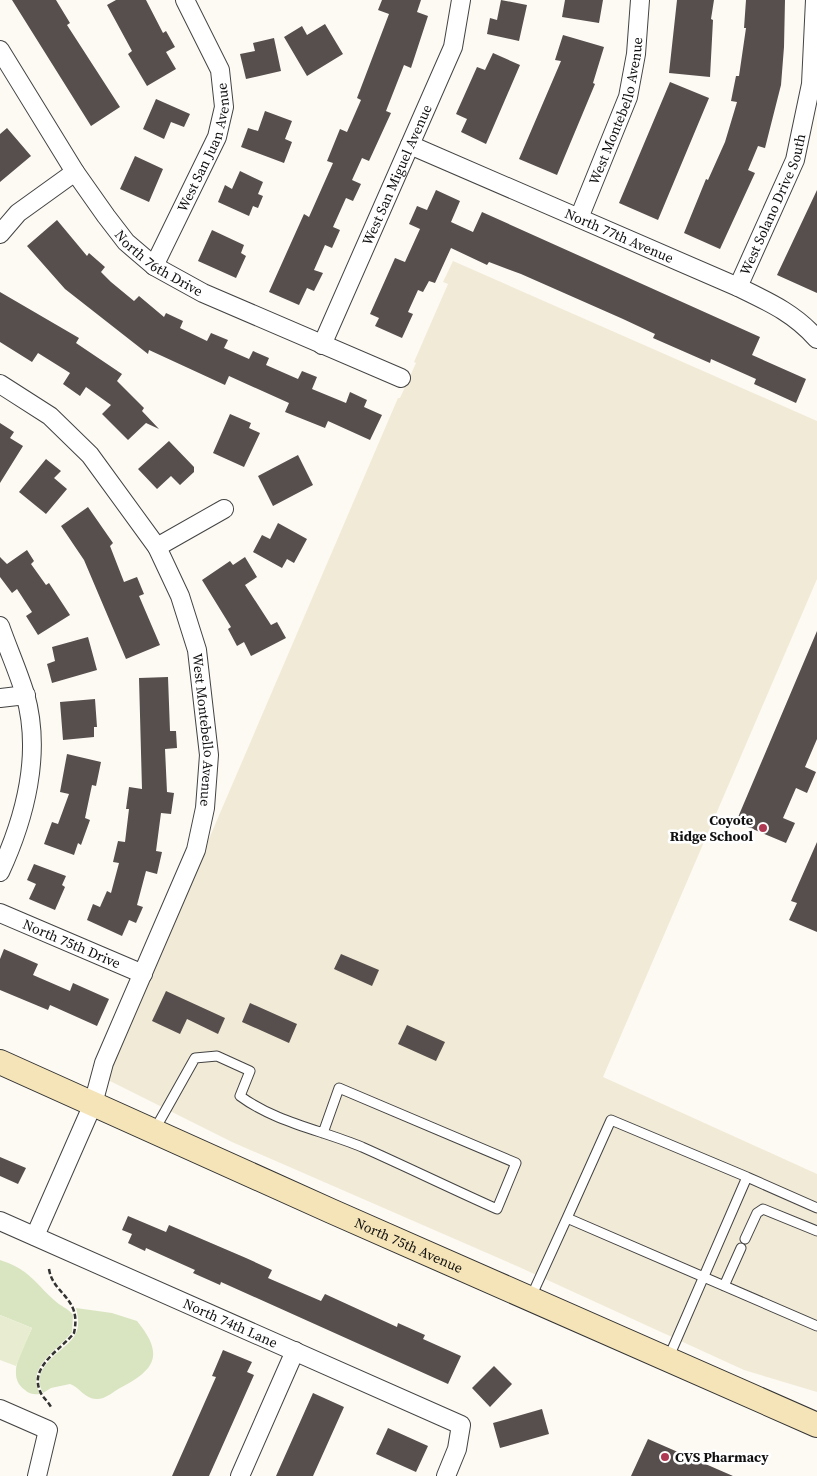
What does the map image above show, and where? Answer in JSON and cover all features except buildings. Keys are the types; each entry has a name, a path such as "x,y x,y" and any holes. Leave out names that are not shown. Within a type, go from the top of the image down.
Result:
{"main road":[{"name":"North 75th Avenue","path":"0,1062 817,1425"}],"street":[{"name":"West San Juan Avenue","path":"154,266 217,138 224,107 220,70 186,0"},
{"name":"West San Miguel Avenue","path":"322,345 454,47 461,0"},
{"name":"West Montebello Avenue","path":"578,218 628,97 636,54 640,0"},
{"name":"West Solano Drive South","path":"738,287 795,160 806,120 811,84 815,0"},
{"name":"North 76th Drive","path":"0,50 75,172 126,242 154,266 204,293 401,378"},
{"name":"North 77th Avenue","path":"410,145 738,287 773,304 802,322 817,340"},
{"path":"0,234 18,213 75,172"},
{"name":"West Montebello Avenue","path":"0,384 50,416 90,455 157,546 180,596 197,650 209,755 205,808 196,850 102,1069 93,1104 35,1236"},
{"path":"157,546 224,509"},
{"path":"0,626 26,695 32,741 29,781 12,845 0,872"},
{"path":"0,698 26,695"},
{"name":"North 75th Drive","path":"0,913 142,974"},
{"name":"North 74th Lane","path":"0,1220 461,1425 457,1449 446,1476"},
{"path":"240,1476 295,1351"},
{"path":"0,1409 48,1430 38,1476"}],"lane":[{"path":"154,1132 195,1058 217,1056 250,1071 240,1096 258,1109 323,1133 361,1147 496,1209 516,1164 339,1088 323,1133"},
{"path":"530,1299 611,1120 817,1208"},
{"path":"668,1360 747,1177"},
{"path":"724,1286 757,1213 763,1209 817,1232"},
{"path":"567,1218 817,1326"}],"path":[{"path":"49,1269 53,1279 71,1303 76,1317 74,1333 48,1357 39,1376 39,1390 51,1407"}],"shaded area":[{"path":"453,261 817,421 817,579 603,1077 817,1174 817,1392 744,1370 519,1267 232,1142 106,1079 398,398 400,398 416,363 414,362 448,284 443,282"}],"green space":[{"path":"0,1260 25,1272 56,1302 73,1315 72,1332 40,1367 37,1375 37,1384 40,1394 32,1394 27,1391 19,1384 16,1377 18,1360 32,1328 0,1315"},
{"path":"76,1308 112,1313 137,1321 151,1343 153,1352 148,1368 132,1381 102,1398 89,1397 70,1384 51,1388 43,1393 40,1375 44,1367 77,1332"},
{"path":"0,1315 32,1328 16,1366 0,1360"}],"place":[{"name":"Coyote Ridge School","path":"763,828"},
{"name":"CVS Pharmacy","path":"665,1457"}]}
